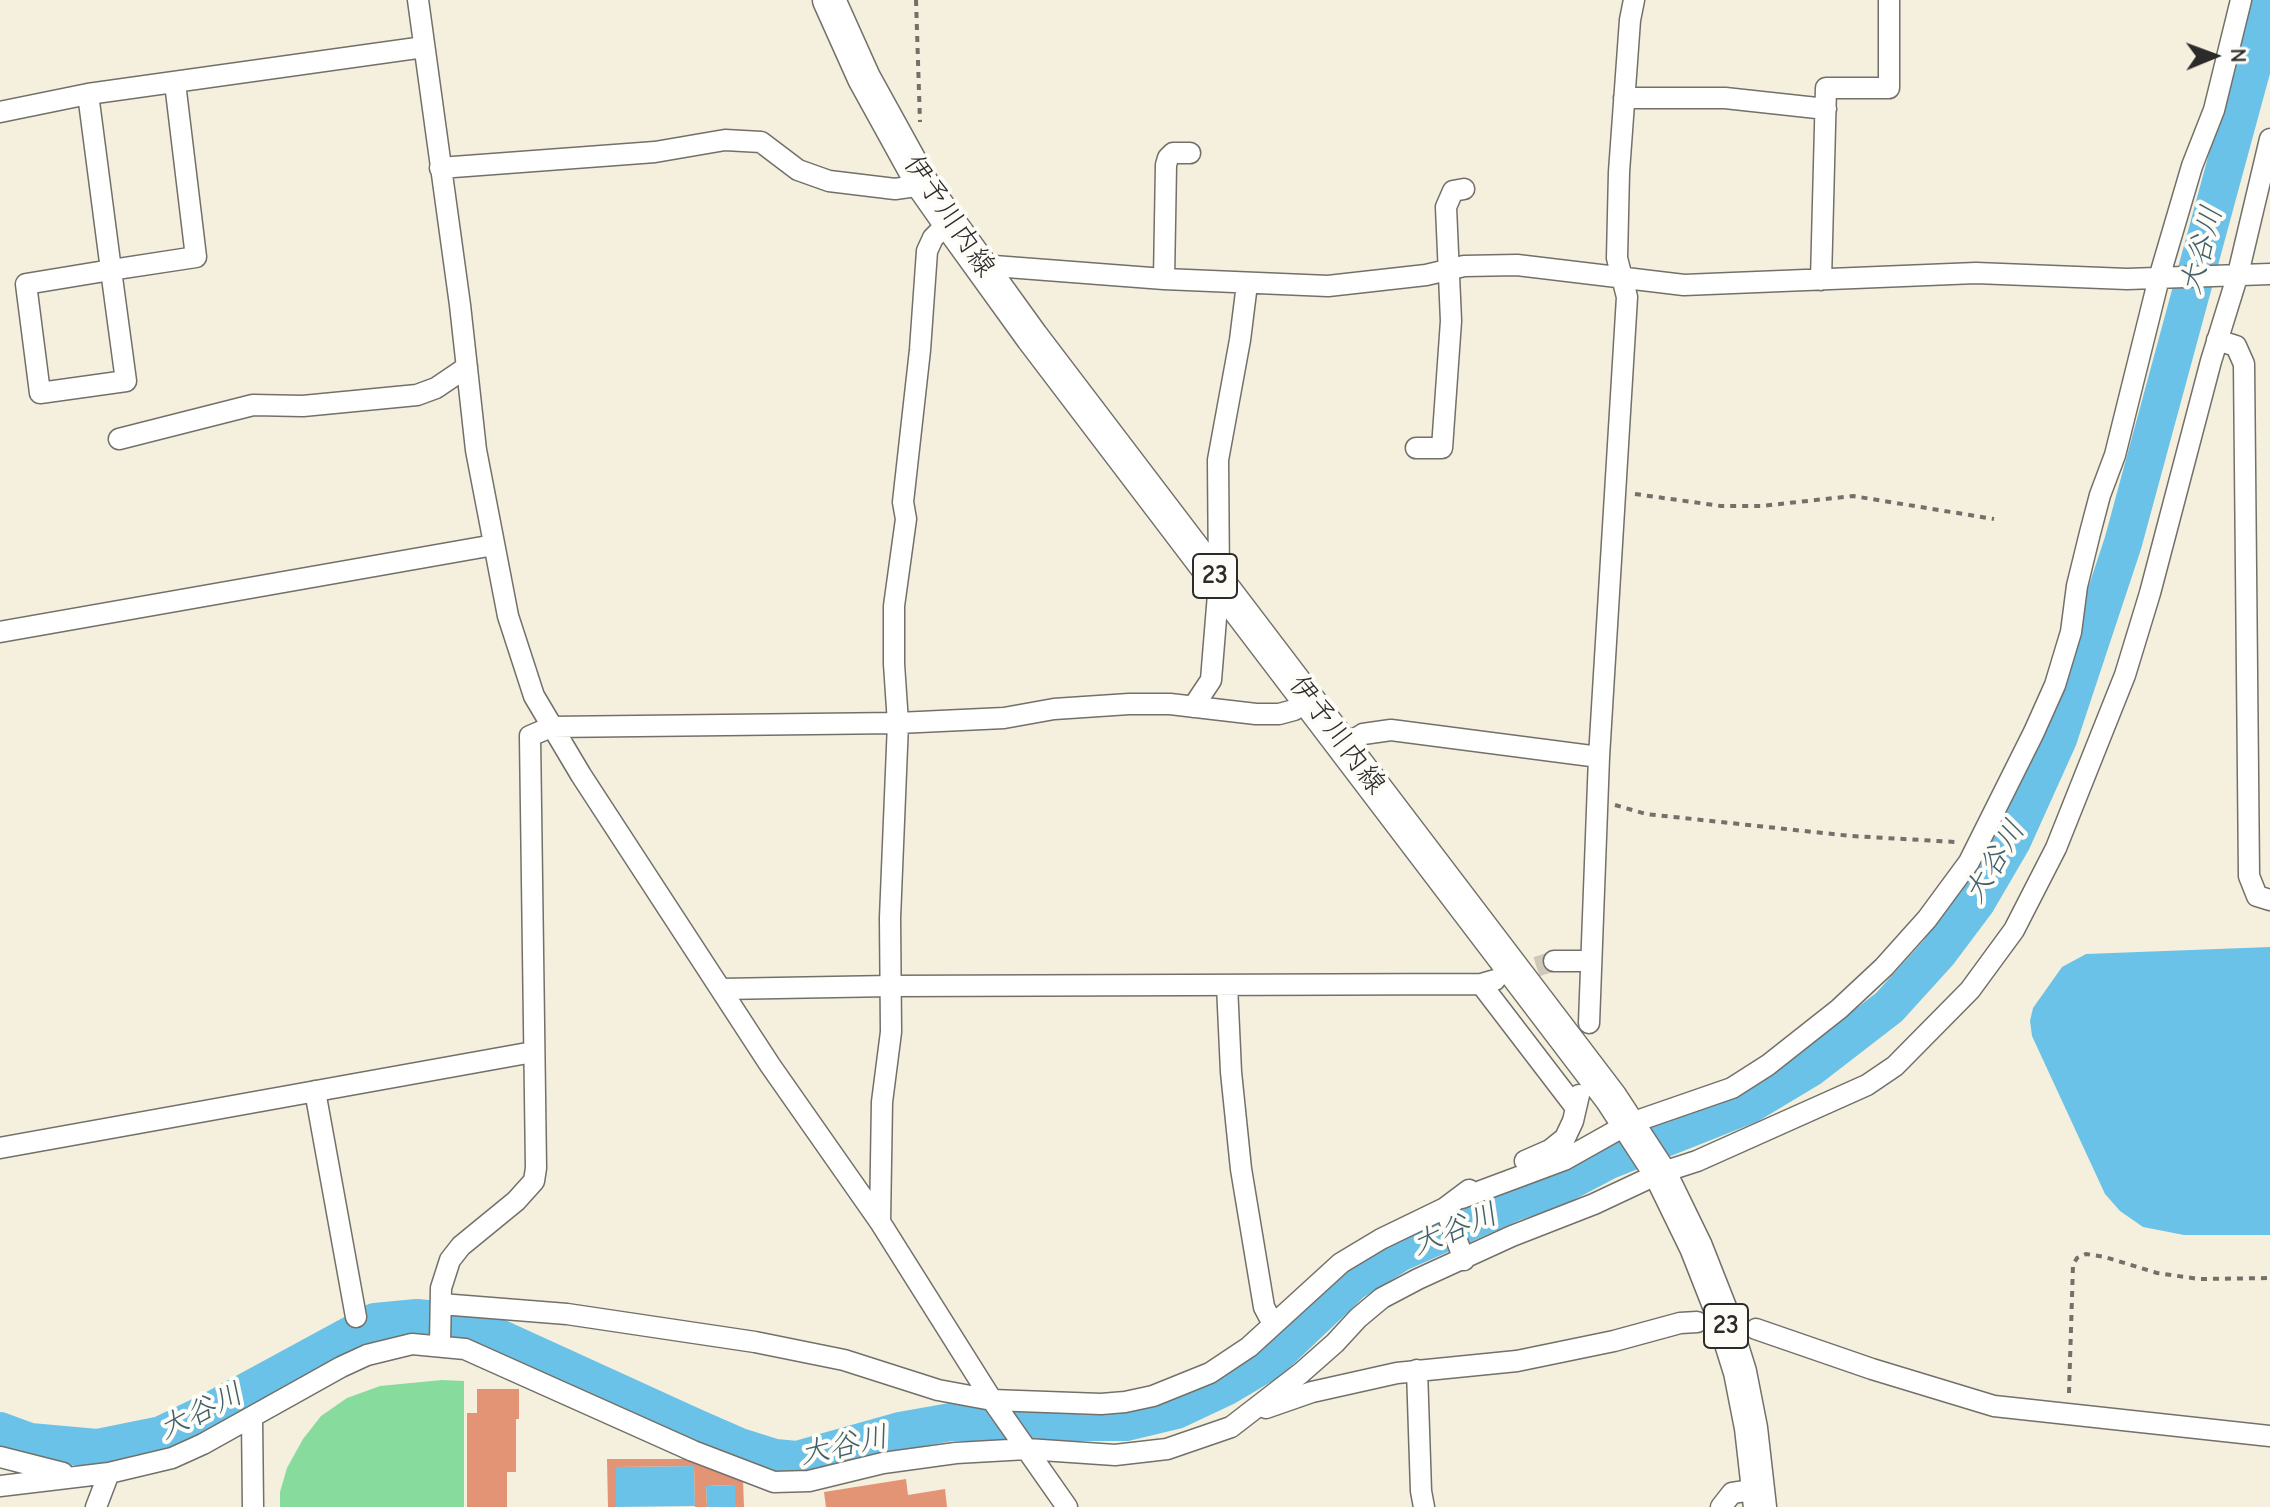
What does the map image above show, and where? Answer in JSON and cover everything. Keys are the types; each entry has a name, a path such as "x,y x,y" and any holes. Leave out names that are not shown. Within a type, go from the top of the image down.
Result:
{"main road":[{"name":"伊予川内線","path":"829,0 864,78 923,185 949,222 1032,337 1601,1085 1643,1146 1696,1247 1720,1308 1740,1372 1759,1498"}],"street":[{"path":"418,0 476,450 508,616 534,696 721,989 880,1222 994,1404 1067,1507"},
{"path":"1589,1023 1599,757 1627,297 1617,258 1619,172 1634,0"},
{"path":"1821,280 1826,88 1889,88 1889,0"},
{"path":"0,1486 109,1473 172,1458 367,1355 440,1341 465,1349 693,1451 774,1482 809,1481 883,1463 1025,1446 1115,1455 1167,1449 1231,1427 1301,1373 1382,1298 1462,1255 1594,1204 1643,1146 1768,1065 1839,1009 1884,967 1927,919 1969,862 2055,685 2071,632 2077,586 2093,520 2115,455 2192,166 2214,110 2241,0"},
{"path":"0,112 88,94 424,47"},
{"path":"88,94 111,270 126,381 40,393 26,284 111,270 196,257 175,83"},
{"path":"1624,98 1725,98 1826,109"},
{"path":"440,168 655,152 725,140 761,142 798,170 829,181 895,189 923,185"},
{"path":"440,1308 567,1314 755,1342 844,1360 994,1404 1101,1404 1153,1396 1210,1373 1249,1347 1341,1263 1381,1239 1564,1160 1643,1146 1697,1161 1867,1085 1895,1066 1970,990 2014,930 2056,848 2125,675 2150,593 2232,274 2270,142"},
{"path":"1164,279 1166,165 1173,153 1190,153"},
{"path":"1416,448 1442,448 1451,321 1446,207 1453,191 1464,189"},
{"path":"880,1222 882,1102 891,1032 890,918 898,723 894,606 906,519 903,502 920,350 927,251 933,238 949,222"},
{"path":"981,265 1164,279 1328,286 1426,275 1464,266 1517,265 1684,285 1976,273 2163,278 2270,274"},
{"path":"1193,707 1211,680 1219,582 1218,460 1247,284"},
{"path":"2217,340 2236,346 2244,364 2249,876 2257,896 2270,900"},
{"path":"119,439 253,405 303,406 417,395 436,388 467,367"},
{"path":"0,632 494,545"},
{"path":"440,1341 441,1288 450,1260 461,1246 516,1201 534,1181 530,736 551,727 898,723 1004,718 1054,709 1129,704 1279,714 1294,710 1310,699"},
{"path":"1345,745 1363,734 1391,730 1599,757"},
{"path":"1554,961 1591,961"},
{"path":"721,989 1488,982 1577,1102 1565,1138 1550,1150 1479,1180 1452,1209"},
{"path":"1227,985 1231,1072 1241,1169 1264,1307 1273,1324"},
{"path":"0,1148 533,1052"},
{"path":"315,1091 356,1317"},
{"path":"1452,1209 1462,1255"},
{"path":"1247,1414 1312,1392 1417,1370 1517,1361 1614,1341 1680,1323 1697,1322"},
{"path":"1756,1329 1994,1406 2270,1436"},
{"path":"1417,1370 1424,1507"},
{"path":"252,1417 253,1507"},
{"path":"0,1457 75,1476"},
{"path":"96,1507 109,1473"},
{"path":"1721,1507 1732,1493 1759,1498"}],"path":[{"path":"916,0 920,131"},
{"path":"1615,491 1721,506 1761,506 1853,496 1994,519"},
{"path":"1597,800 1646,814 1851,836 1978,843"},
{"path":"2068,1416 2073,1265 2077,1258 2086,1254 2105,1257 2157,1273 2199,1279 2270,1278"}],"green space":[{"path":"464,1381 464,1507 280,1507 280,1492 287,1468 303,1439 321,1416 347,1398 380,1386"}],"water":[{"path":"2270,947 2270,1235 2184,1235 2143,1227 2120,1211 2105,1194 2032,1036 2030,1021 2033,1008 2062,967 2086,954"},
{"path":"694,1466 695,1506 616,1507 616,1467"},
{"path":"735,1485 735,1507 707,1507 706,1486"}],"building":[{"path":"477,1389 519,1389 516,1472 507,1472 507,1507 467,1507 467,1413 477,1413"},
{"path":"607,1459 691,1459 743,1480 744,1507 735,1507 735,1485 706,1486 707,1507 695,1507 694,1466 616,1467 616,1507 608,1507"},
{"path":"906,1479 908,1495 945,1489 947,1507 826,1507 824,1492"}],"waterway":[{"name":"大谷川","path":"0,1431 30,1442 97,1448 161,1435 375,1322 417,1318 466,1323 737,1446 775,1458 797,1460 900,1431 951,1422 1126,1422 1176,1410 1227,1386 1269,1361 1352,1282 1399,1253 1514,1202 1554,1189 1609,1160 1750,1104 1810,1068 1889,1007 1938,953 1977,901 2012,841 2058,739 2123,543 2270,1"}],"tunnel":[{"path":"1508,976 1554,961"}]}
